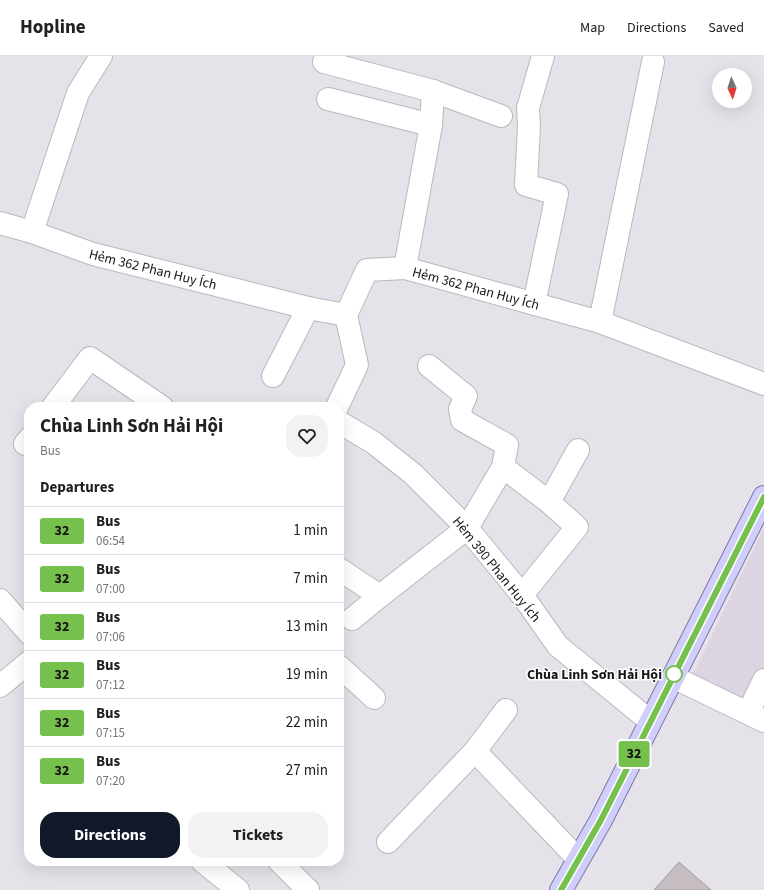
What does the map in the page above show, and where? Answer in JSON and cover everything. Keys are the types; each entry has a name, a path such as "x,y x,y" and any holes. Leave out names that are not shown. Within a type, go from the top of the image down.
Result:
{"main road":[{"path":"561,890 601,820 764,497"}],"street":[{"path":"32,232 78,93 100,56"},
{"path":"534,304 557,194 526,185 529,126 528,108 543,56"},
{"path":"324,62 433,91 501,116"},
{"path":"600,322 654,62"},
{"path":"405,268 431,125 433,91"},
{"path":"328,100 431,125"},
{"name":"Hẻm 362 Phan Huy Ích","path":"0,223 32,232 93,254 308,308 346,315 367,270 405,268 600,322 764,384"},
{"path":"273,376 308,308"},
{"path":"340,402 357,365 346,315"},
{"path":"57,402 90,358 155,402"},
{"path":"352,620 380,596 467,528 504,467 507,445 462,420 460,409 466,396 429,366"},
{"name":"Hẻm 390 Phan Huy Ích","path":"344,425 374,443 413,474 467,528 522,595 558,646 650,722"},
{"path":"549,502 578,450"},
{"path":"504,467 549,502 577,527 522,595"},
{"path":"344,572 380,596"},
{"path":"0,600 24,627"},
{"path":"0,686 24,666"},
{"path":"344,671 374,698"},
{"path":"673,677 756,717 764,680"},
{"path":"388,842 475,751 506,710"},
{"path":"475,751 578,859"},
{"path":"208,866 238,890"},
{"path":"284,866 308,890"}],"shaded area":[{"path":"764,528 764,732 684,693"}],"building":[{"path":"679,862 711,890 654,890"}],"bus line":[{"name":"32","path":"561,890 601,820 764,497"}],"place":[{"name":"Chùa Linh Sơn Hải Hội","path":"674,674"}]}
